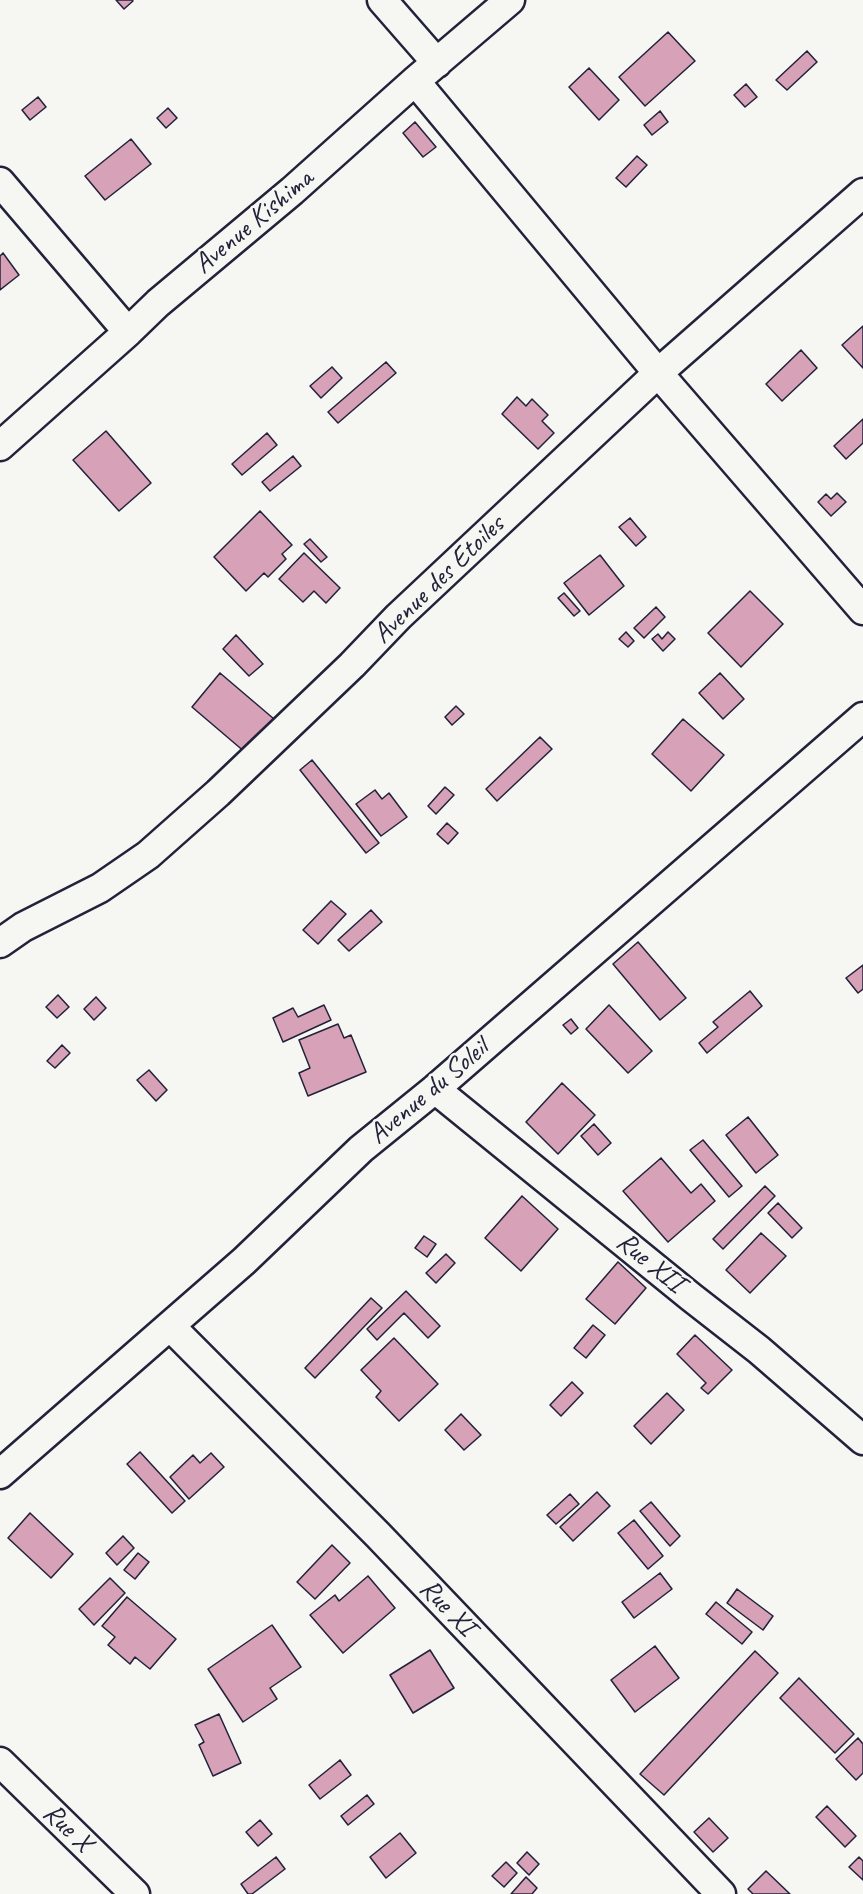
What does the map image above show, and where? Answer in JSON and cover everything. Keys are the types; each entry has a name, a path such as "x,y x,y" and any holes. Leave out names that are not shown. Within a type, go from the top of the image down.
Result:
{"street":[{"path":"382,0 437,63"},
{"name":"Avenue Kishima","path":"0,446 158,303 292,191 510,0"},
{"path":"415,81 658,373 863,610"},
{"path":"0,182 128,332"},
{"name":"Avenue des Etoiles","path":"0,944 23,927 100,888 156,847 218,793 407,609 658,373 863,193"},
{"name":"Avenue du Soleil","path":"0,1474 244,1261 361,1149 435,1089 863,717"},
{"name":"Rue XII","path":"435,1089 759,1350 863,1440"},
{"name":"Rue XI","path":"170,1326 378,1535 721,1894"},
{"name":"Rue X","path":"0,1762 128,1892"}],"building":[{"path":"116,0 132,0 133,1 124,9"},
{"path":"668,32 695,61 645,106 619,77"},
{"path":"807,51 817,62 787,90 776,80"},
{"path":"589,68 619,100 599,120 569,87"},
{"path":"746,84 757,97 745,107 734,95"},
{"path":"38,97 46,107 30,120 22,110"},
{"path":"168,108 177,118 166,128 157,118"},
{"path":"660,111 668,122 652,135 644,125"},
{"path":"415,122 436,147 423,157 403,133"},
{"path":"131,139 151,164 105,200 85,176"},
{"path":"637,156 647,165 626,187 616,178"},
{"path":"3,253 19,275 0,290 0,256"},
{"path":"863,326 863,368 842,345"},
{"path":"801,350 817,368 782,401 766,384"},
{"path":"386,362 396,373 338,423 328,412"},
{"path":"332,367 342,378 321,398 310,386"},
{"path":"517,397 526,406 532,399 548,415 542,421 554,433 538,449 502,414"},
{"path":"863,419 863,443 846,459 834,446"},
{"path":"106,431 151,483 119,511 73,460"},
{"path":"267,433 277,445 242,475 232,464"},
{"path":"293,456 301,466 270,491 262,482"},
{"path":"837,493 846,502 831,516 818,502 826,494 831,499"},
{"path":"260,511 292,545 282,554 286,559 268,577 264,573 246,591 214,557"},
{"path":"630,518 646,537 636,546 619,527"},
{"path":"310,539 327,557 321,562 304,544"},
{"path":"304,553 340,588 326,603 314,591 303,602 279,579"},
{"path":"600,555 624,586 589,615 564,583"},
{"path":"750,591 783,624 741,667 708,633"},
{"path":"564,593 580,611 574,616 558,598"},
{"path":"656,607 665,617 644,638 634,628"},
{"path":"626,632 634,641 628,647 619,639"},
{"path":"668,632 675,639 663,651 652,639 658,634 662,639"},
{"path":"236,635 263,664 249,676 223,649"},
{"path":"220,673 274,719 246,753 192,707"},
{"path":"720,673 744,699 723,719 699,693"},
{"path":"456,706 464,714 452,725 445,717"},
{"path":"683,719 724,755 691,791 652,754"},
{"path":"540,737 552,749 497,801 486,789"},
{"path":"312,760 379,843 366,853 300,770"},
{"path":"445,787 454,795 436,814 428,806"},
{"path":"375,790 382,799 389,793 407,817 381,836 356,804"},
{"path":"447,823 458,833 448,844 437,834"},
{"path":"331,901 346,914 318,944 303,930"},
{"path":"371,910 382,922 349,951 338,940"},
{"path":"638,942 686,998 660,1020 613,964"},
{"path":"863,965 863,989 858,993 846,978"},
{"path":"750,991 762,1006 707,1053 699,1043 718,1027 713,1022"},
{"path":"58,995 69,1007 57,1018 46,1007"},
{"path":"96,997 106,1008 94,1020 84,1009"},
{"path":"324,1005 331,1020 283,1042 273,1018 293,1008 298,1017"},
{"path":"609,1005 652,1051 628,1073 586,1029"},
{"path":"571,1019 578,1028 571,1034 563,1025"},
{"path":"338,1024 344,1038 351,1035 366,1072 308,1096 299,1073 310,1068 299,1040"},
{"path":"62,1045 70,1053 55,1068 47,1061"},
{"path":"149,1070 167,1090 156,1101 137,1080"},
{"path":"562,1083 595,1115 558,1154 526,1122"},
{"path":"748,1117 778,1155 756,1173 726,1135"},
{"path":"594,1124 611,1143 598,1155 581,1136"},
{"path":"703,1140 742,1186 729,1197 690,1150"},
{"path":"661,1158 691,1193 701,1184 715,1201 668,1242 623,1191"},
{"path":"765,1186 775,1196 723,1249 713,1239"},
{"path":"522,1196 558,1229 521,1271 485,1238"},
{"path":"778,1203 802,1228 792,1238 768,1213"},
{"path":"761,1233 786,1256 750,1293 726,1270"},
{"path":"424,1236 436,1244 427,1257 415,1248"},
{"path":"446,1254 455,1263 436,1283 426,1273"},
{"path":"618,1262 646,1288 615,1324 586,1299"},
{"path":"406,1291 440,1326 428,1338 404,1313 377,1340 367,1329"},
{"path":"371,1298 382,1308 315,1378 305,1368"},
{"path":"593,1325 605,1335 586,1358 574,1348"},
{"path":"695,1335 732,1370 708,1394 701,1388 706,1383 677,1354"},
{"path":"394,1338 438,1384 399,1421 376,1397 381,1391 361,1370"},
{"path":"572,1382 583,1393 561,1416 550,1405"},
{"path":"667,1393 684,1410 651,1444 634,1426"},
{"path":"461,1414 481,1435 464,1450 445,1430"},
{"path":"140,1452 185,1501 172,1513 127,1464"},
{"path":"211,1453 224,1467 189,1499 170,1477 193,1455 200,1463"},
{"path":"597,1492 610,1506 573,1541 560,1527"},
{"path":"570,1494 579,1504 556,1524 547,1515"},
{"path":"651,1502 680,1536 670,1546 640,1511"},
{"path":"30,1513 73,1554 51,1578 8,1538"},
{"path":"634,1520 663,1556 648,1569 618,1533"},
{"path":"123,1536 134,1548 117,1565 106,1553"},
{"path":"332,1545 350,1563 315,1599 297,1582"},
{"path":"138,1553 149,1562 135,1579 124,1570"},
{"path":"660,1573 672,1589 634,1618 622,1602"},
{"path":"368,1576 395,1608 343,1653 310,1615 335,1595 339,1601"},
{"path":"110,1578 125,1593 94,1625 79,1609"},
{"path":"737,1589 773,1616 763,1630 727,1603"},
{"path":"127,1597 176,1639 150,1669 135,1657 130,1664 108,1645 115,1637 102,1626"},
{"path":"716,1602 752,1632 742,1644 706,1614"},
{"path":"272,1625 301,1667 270,1688 277,1699 243,1722 208,1669"},
{"path":"655,1646 679,1678 635,1712 611,1680"},
{"path":"430,1650 454,1688 413,1713 390,1675"},
{"path":"755,1651 778,1673 664,1795 640,1774"},
{"path":"799,1678 854,1734 835,1753 780,1698"},
{"path":"219,1714 241,1763 213,1776 199,1745 204,1742 195,1725"},
{"path":"858,1738 863,1744 863,1773 856,1780 836,1759"},
{"path":"340,1760 351,1775 320,1799 309,1785"},
{"path":"367,1795 374,1804 348,1825 341,1816"},
{"path":"827,1806 856,1836 845,1847 816,1817"},
{"path":"709,1818 728,1838 713,1852 694,1832"},
{"path":"260,1820 272,1834 258,1846 246,1832"},
{"path":"400,1833 416,1853 386,1878 370,1857"},
{"path":"527,1852 539,1864 529,1875 517,1863"},
{"path":"276,1857 285,1869 252,1894 248,1894 241,1884"},
{"path":"859,1857 863,1861 863,1880 849,1867"},
{"path":"506,1862 517,1873 504,1887 492,1876"},
{"path":"766,1871 790,1894 753,1894 748,1889"},
{"path":"526,1877 537,1888 532,1894 511,1894"}]}
